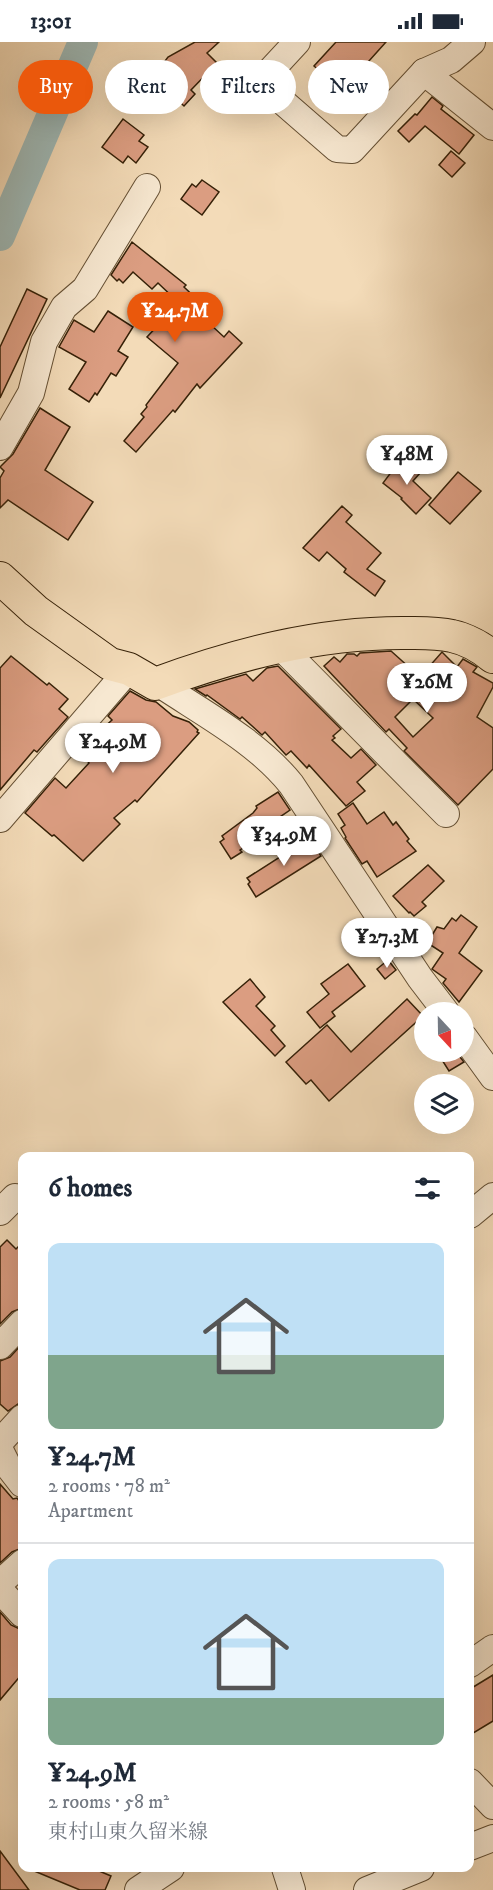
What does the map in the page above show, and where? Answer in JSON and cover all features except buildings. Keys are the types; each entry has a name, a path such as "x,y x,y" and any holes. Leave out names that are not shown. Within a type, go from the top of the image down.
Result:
{"main road":[{"path":"0,578 36,611 110,664 142,676 321,639 385,633 453,636 482,649 493,657"}],"street":[{"path":"297,42 260,82 337,149 352,150 424,72 451,60 472,42"},
{"path":"424,72 493,127"},
{"path":"0,447 31,393 44,342 64,307 85,289 147,187"},
{"path":"281,647 446,814"},
{"path":"0,819 142,676 164,687 257,749 278,768 438,1002"},
{"path":"474,1051 493,1077"},
{"path":"474,1212 493,1196"},
{"path":"0,1346 18,1327"},
{"path":"6,1463 18,1431"},
{"path":"0,1582 18,1566"},
{"path":"0,1590 18,1610"},
{"path":"474,1661 493,1648"},
{"path":"474,1786 493,1806"},
{"path":"474,1845 493,1838"},
{"path":"138,1890 165,1872"},
{"path":"286,1872 292,1890"},
{"path":"367,1890 411,1872"}],"waterway":[{"path":"0,236 83,42"}]}
